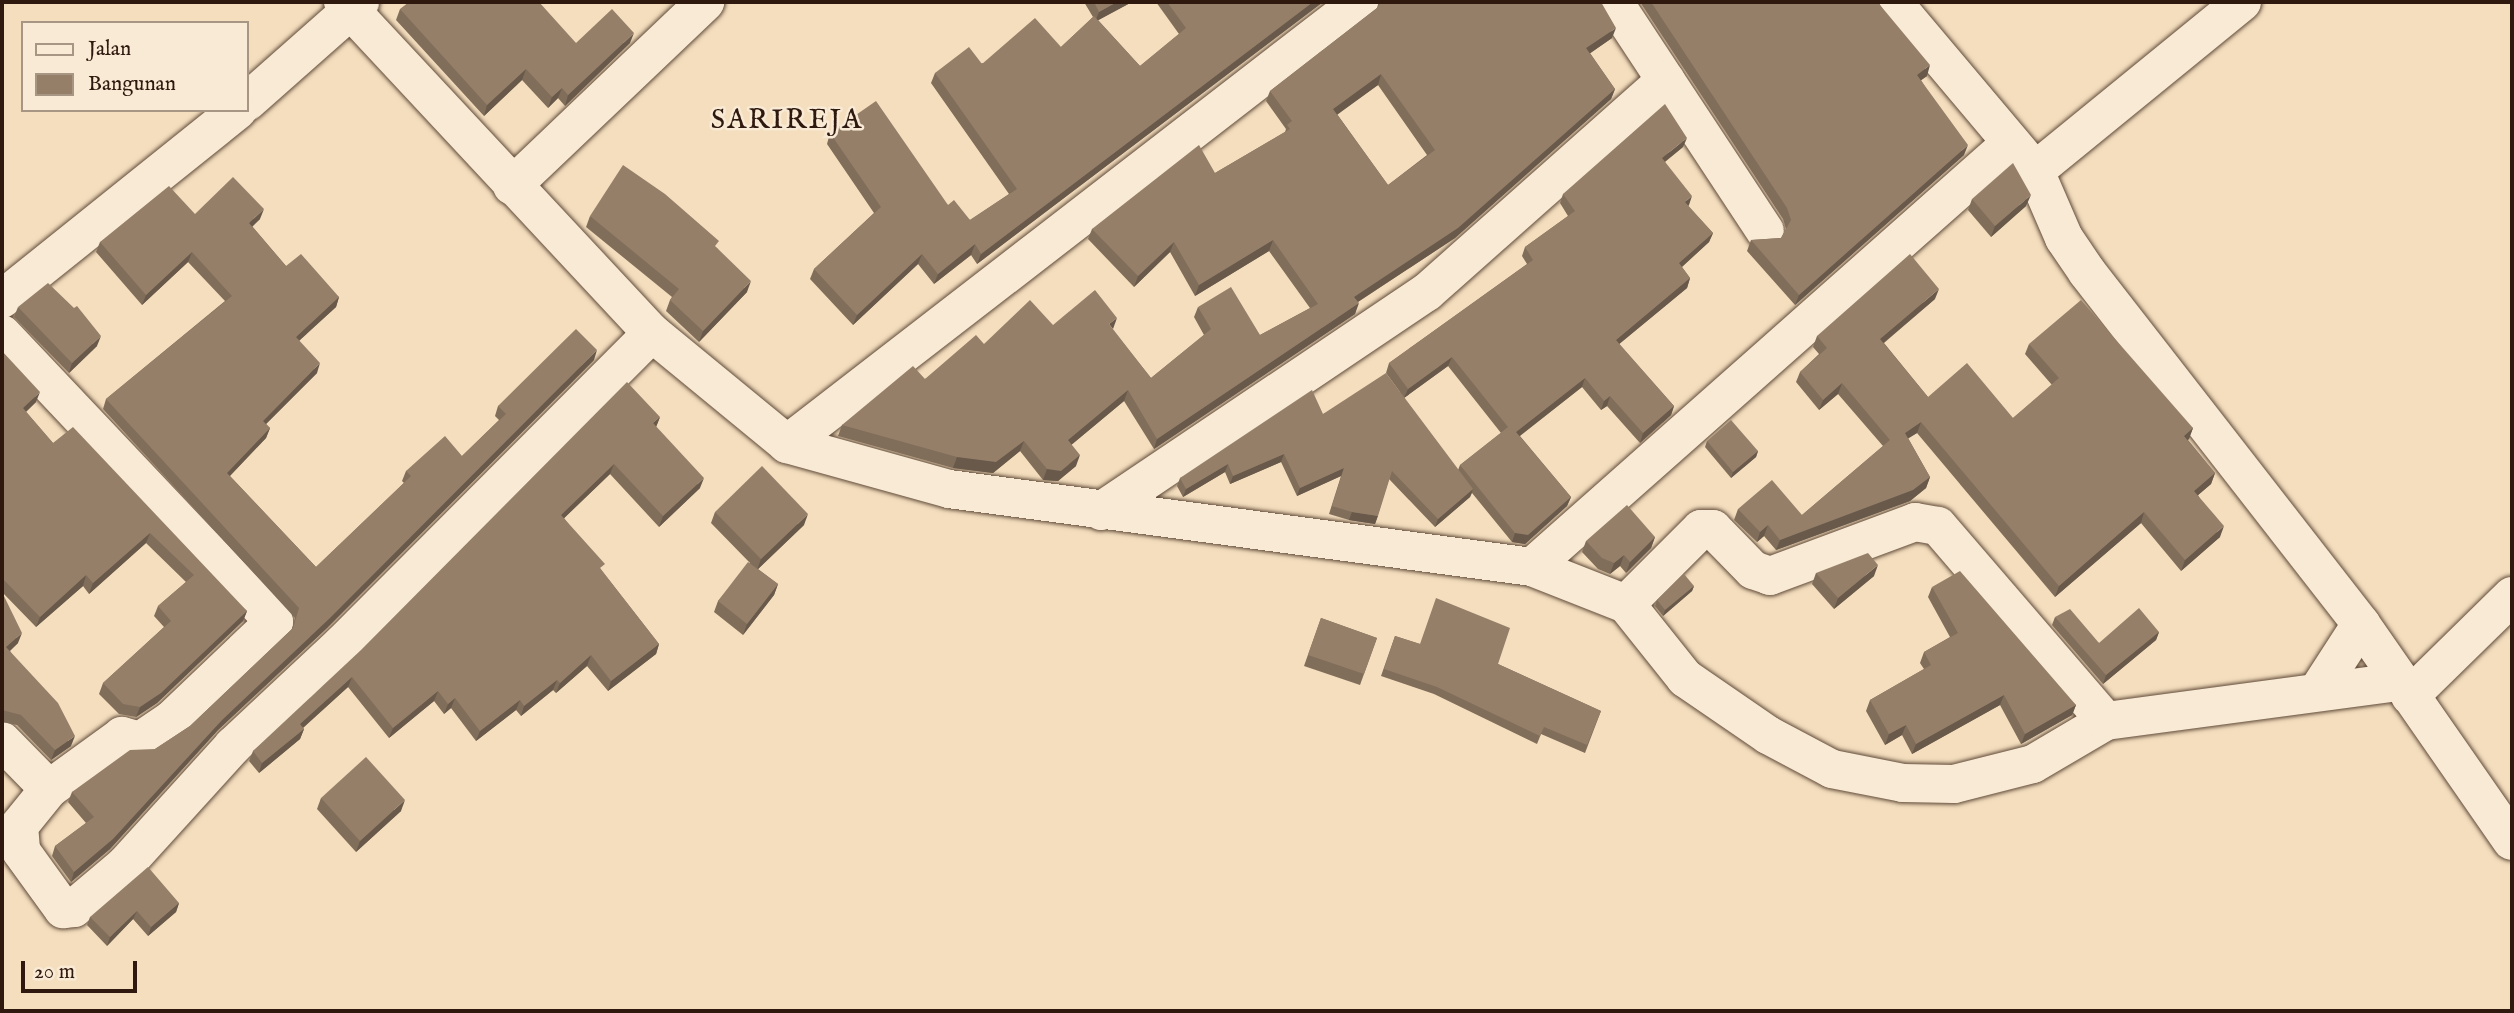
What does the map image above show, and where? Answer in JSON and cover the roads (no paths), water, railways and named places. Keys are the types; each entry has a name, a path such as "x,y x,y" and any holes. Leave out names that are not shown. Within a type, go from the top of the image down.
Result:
{"street":[{"path":"513,186 705,2"},
{"path":"787,444 1359,2"},
{"path":"1614,2 1765,231"},
{"path":"1893,2 2035,171 2064,238 2087,272 2361,624 2512,841"},
{"path":"2035,171 2242,2"},
{"path":"248,102 351,5 513,186 652,333 787,444 949,489 1101,511 1279,530 1532,566 1626,604 1685,678 1768,735 1832,769 1903,783 1954,784 2033,764 2106,721 2317,692 2405,689 2512,596"},
{"path":"1101,511 1427,292 1666,80"},
{"path":"2,299 236,112"},
{"path":"1532,566 2011,143"},
{"path":"2,334 274,622 171,720 140,741 122,736 49,789 19,826 21,851 68,910 125,865 233,746 342,644 652,333"},
{"path":"1626,604 1701,529 1713,529 1753,570 1770,576 1914,522 1938,526 2106,721"},
{"path":"2317,692 2361,624"},
{"path":"2,741 49,789"}],"district":[{"name":"SARIREJA","path":"787,121"}]}
